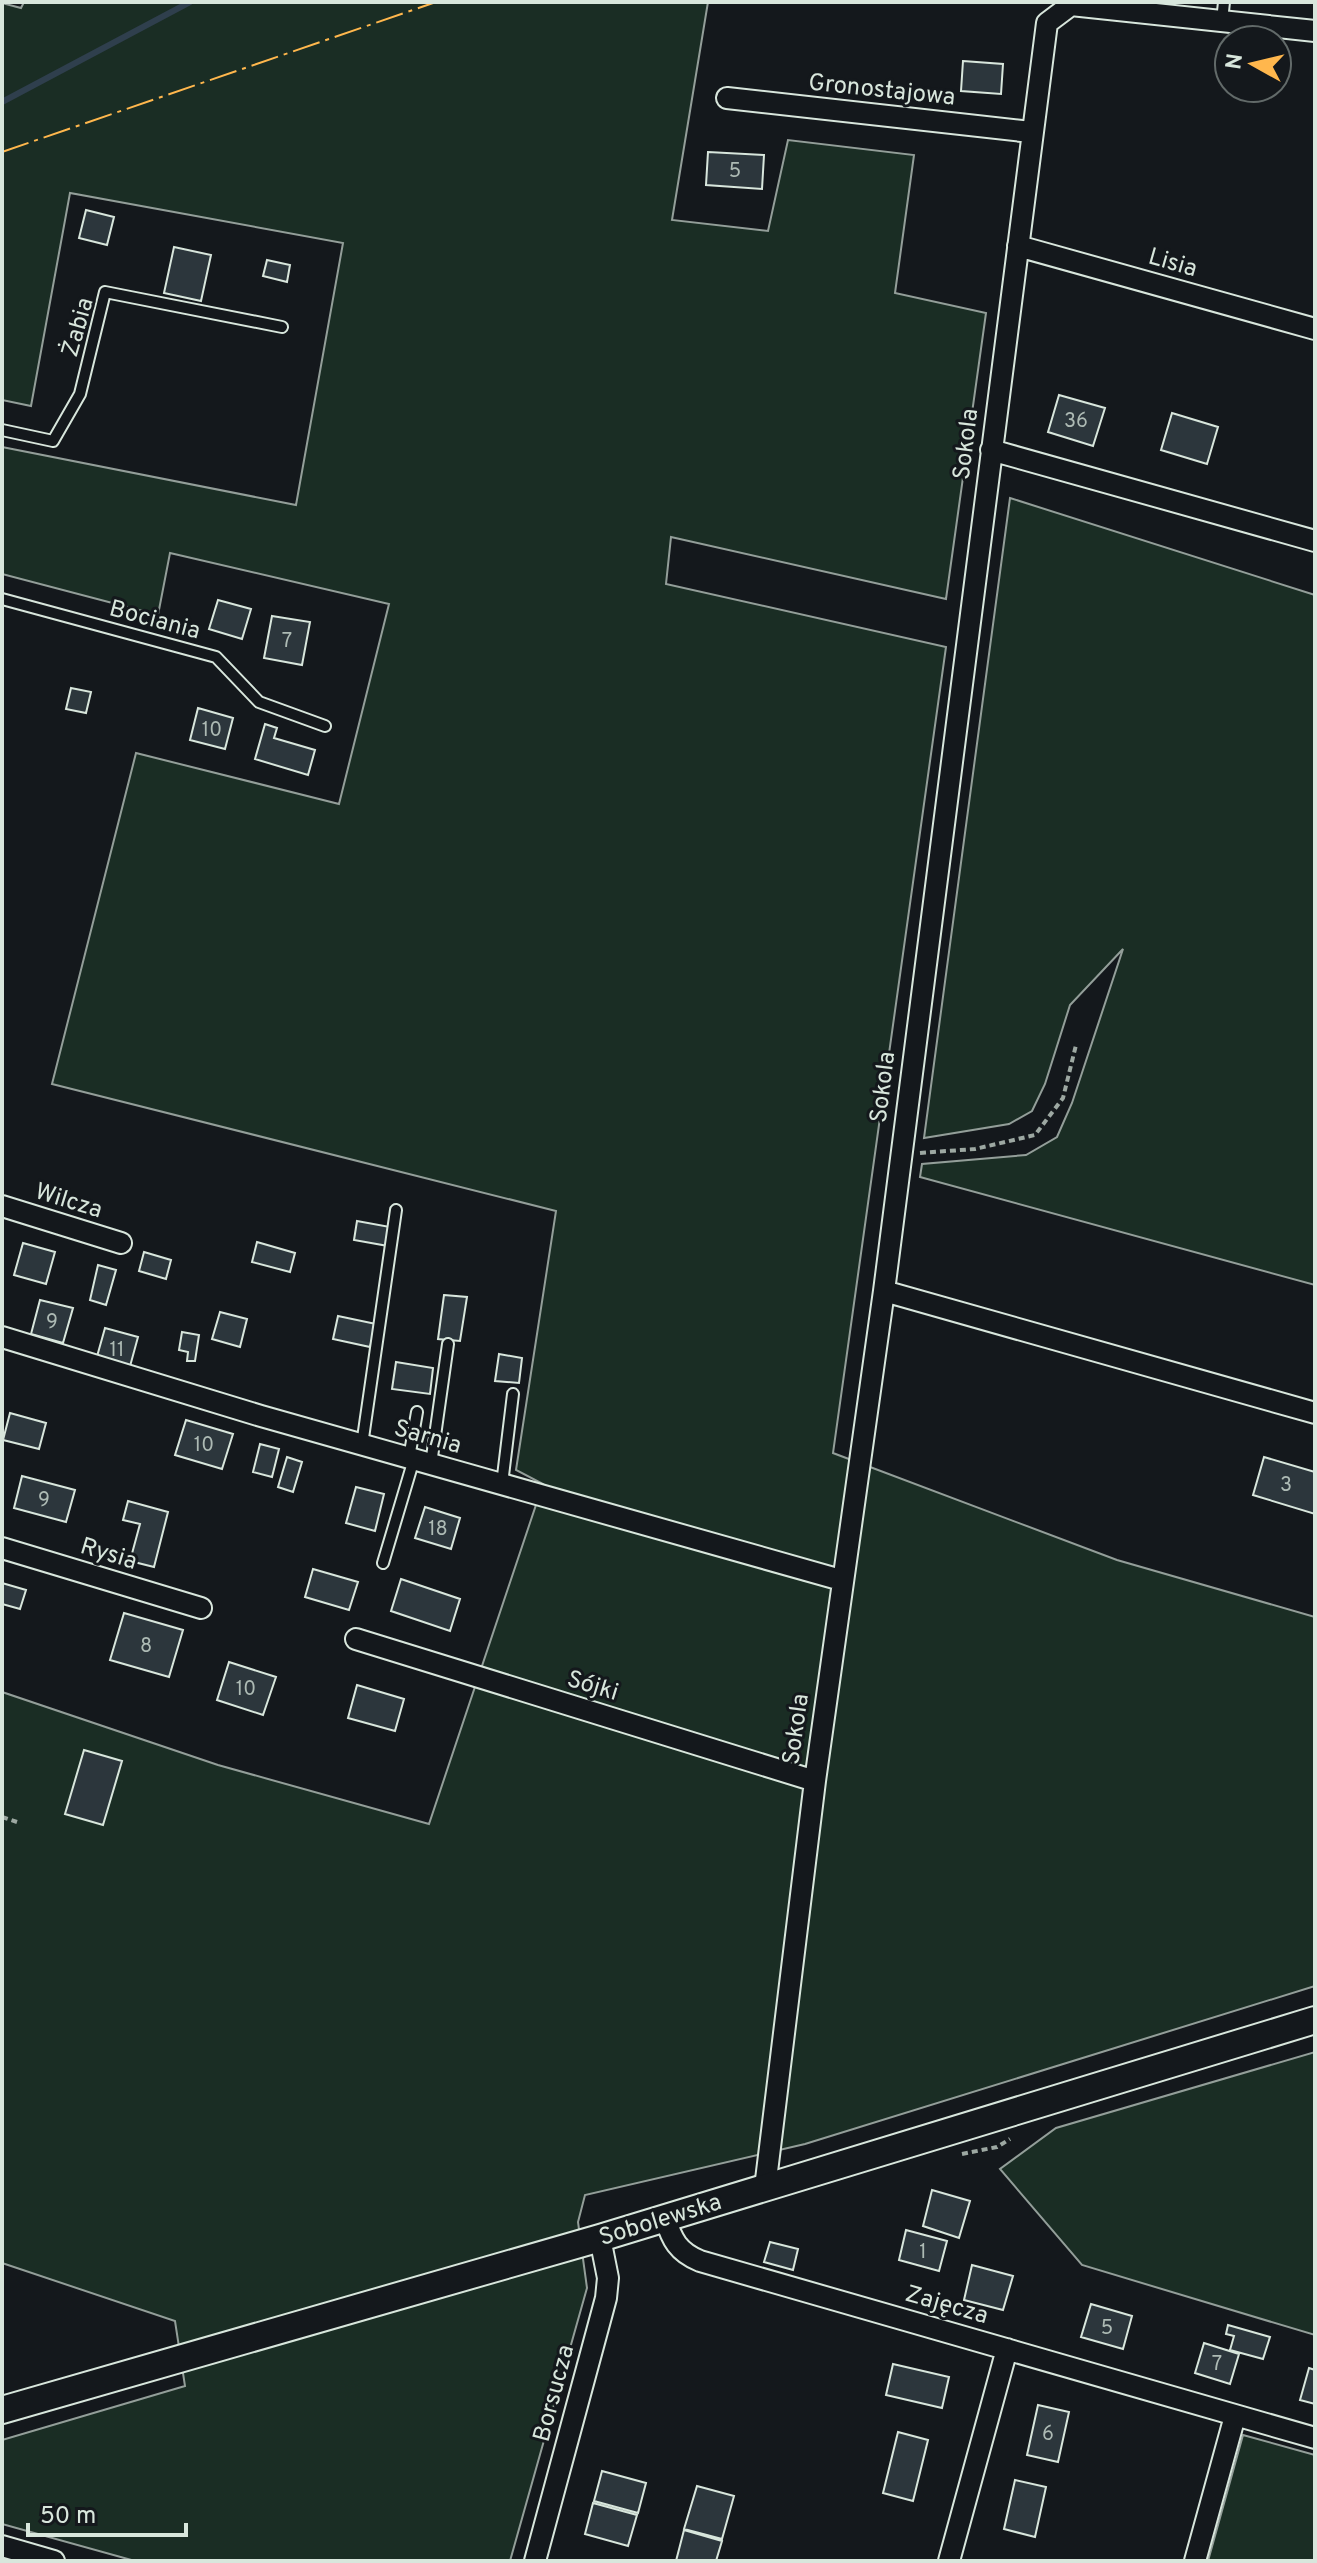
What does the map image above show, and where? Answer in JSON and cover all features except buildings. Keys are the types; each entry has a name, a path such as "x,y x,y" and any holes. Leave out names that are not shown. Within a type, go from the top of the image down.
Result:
{"street":[{"name":"Sokola","path":"765,2188 841,1580 884,1291 899,1155 1047,23 1071,5 1223,12"},
{"path":"1223,12 1315,31"},
{"name":"Gronostajowa","path":"727,98 1031,132"},
{"name":"Lisia","path":"1018,246 1315,329"},
{"path":"991,450 1315,541"},
{"name":"Wilcza","path":"2,1206 121,1243"},
{"path":"884,1291 1315,1413"},
{"name":"Sarnia","path":"2,1337 362,1445 841,1580"},
{"name":"Rysia","path":"2,1548 201,1608"},
{"name":"Sójki","path":"356,1639 815,1781"},
{"name":"Sobolewska","path":"2,2410 600,2238 1315,2020"},
{"name":"Zajęcza","path":"665,2218 675,2244 686,2255 700,2261 1315,2438"},
{"name":"Borsucza","path":"535,2561 606,2298 608,2278 600,2238"},
{"path":"949,2561 1007,2349"},
{"path":"1195,2561 1235,2416"},
{"path":"2,2546 54,2561"}],"lane":[{"name":"Żabia","path":"2,430 53,441 80,394 105,292 282,327"},
{"name":"Bociania","path":"2,599 216,657 259,702 325,726"},
{"path":"362,1445 396,1210"},
{"path":"383,1563 418,1460 448,1344"},
{"path":"502,1484 513,1394"},
{"path":"417,1412 418,1460"}],"path":[{"path":"899,1155 975,1149 1035,1135 1063,1098 1076,1045"},
{"path":"2,1817 17,1822"}],"green space":[{"path":"24,2 708,2 672,220 768,231 788,140 914,155 895,293 986,313 946,599 671,537 666,584 946,647 833,1453 1117,1560 1315,1617 1315,1986 805,2144 585,2195 578,2222 587,2288 510,2561 135,2561 2,2524 2,2440 185,2386 175,2321 2,2263 2,1692 218,1765 429,1824 543,1484 516,1470 556,1211 52,1084 136,753 339,804 389,604 170,553 158,615 2,574 2,447 296,505 343,243 70,193 31,406 2,400 2,3 21,8"},
{"path":"1010,498 1315,595 1315,1285 920,1177 922,1164 1026,1155 1057,1137 1072,1103 1123,949 1070,1005 1045,1084 1032,1111 1009,1124 924,1138"},
{"path":"1315,2052 1315,2335 1082,2265 1000,2169 1056,2128"},
{"path":"1243,2435 1315,2455 1315,2561 1208,2561"}],"waterway":[{"path":"2,102 190,2"}],"power":[{"path":"2,152 436,2"}]}
